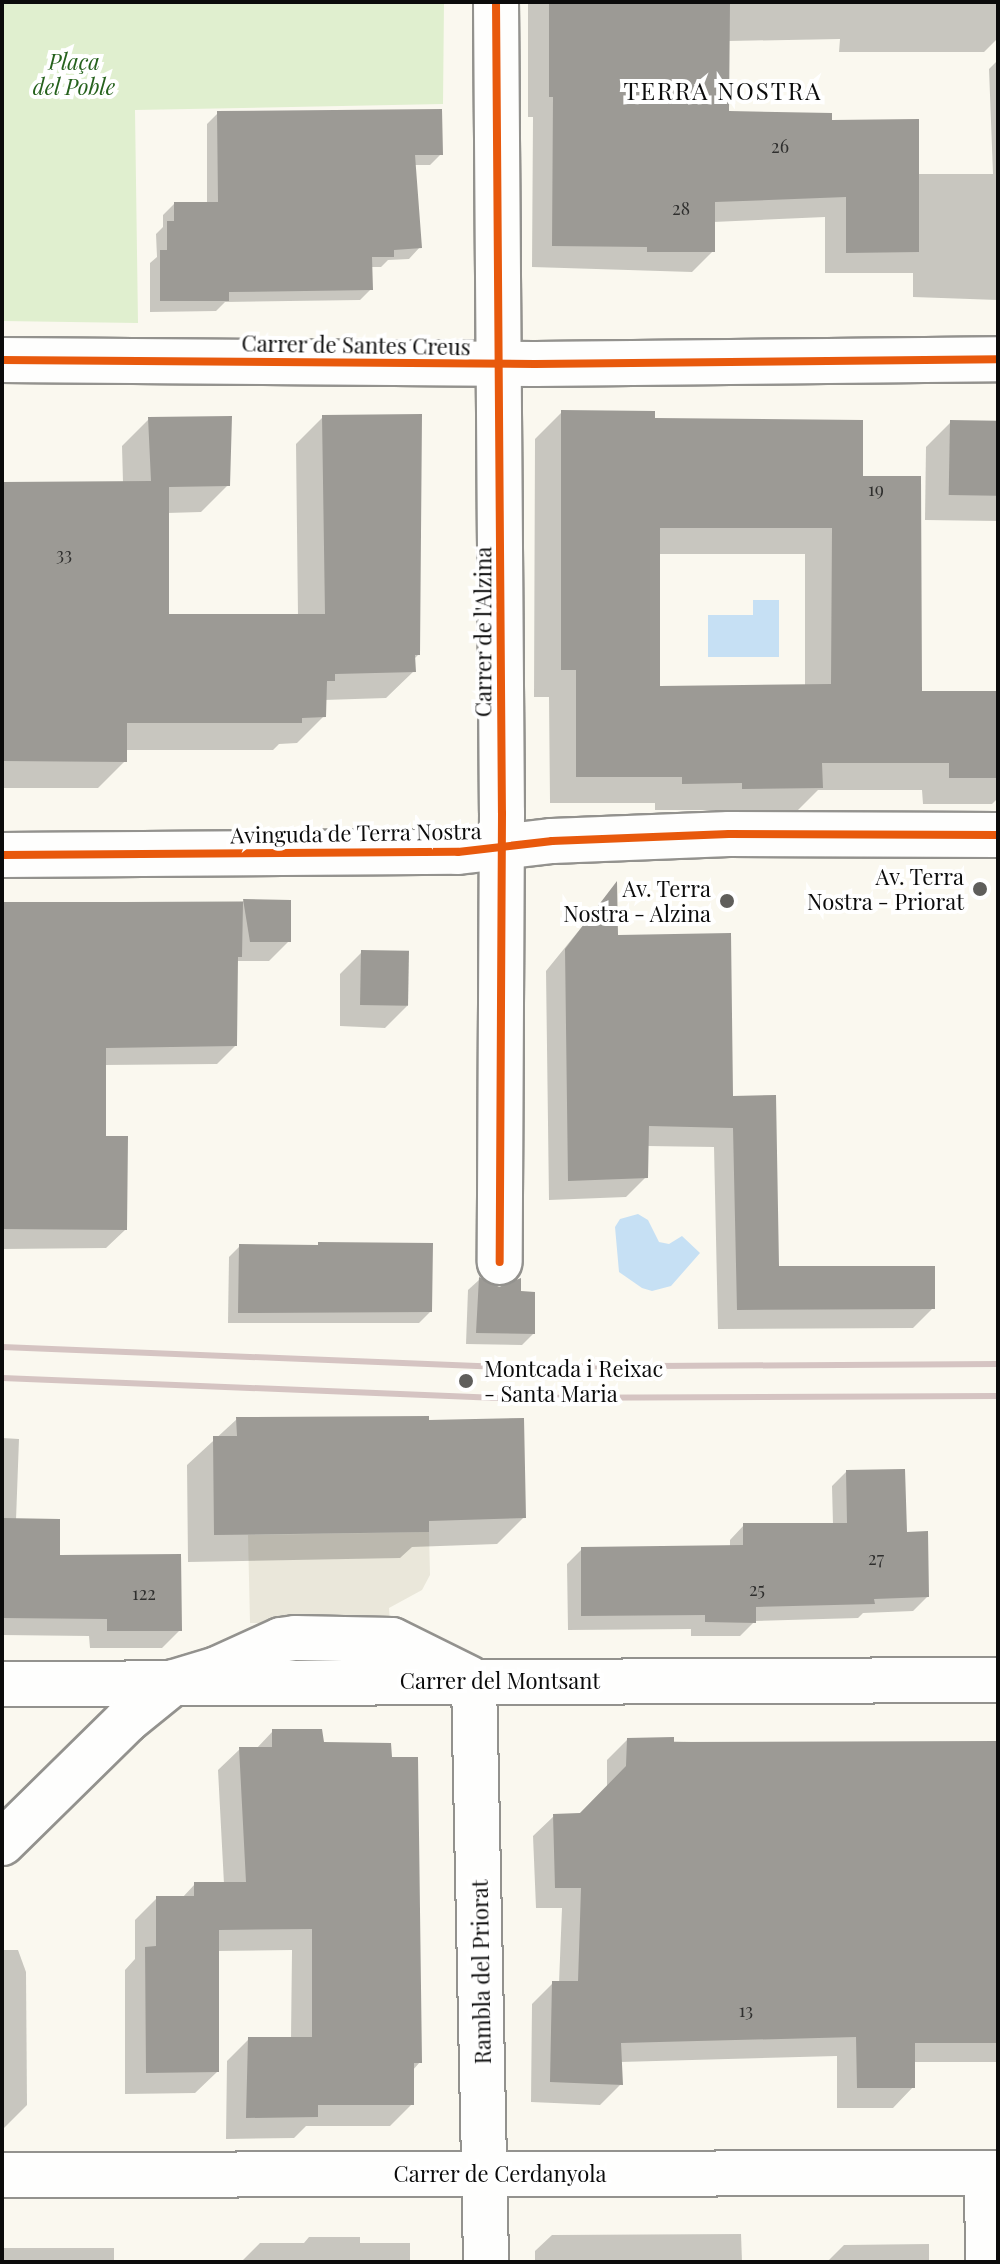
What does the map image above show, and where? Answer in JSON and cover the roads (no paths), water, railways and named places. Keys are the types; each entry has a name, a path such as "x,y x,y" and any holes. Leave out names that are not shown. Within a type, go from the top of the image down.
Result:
{"street":[{"name":"Carrer de l'Alzina","path":"496,2 502,847 500,1262"},
{"name":"Carrer de Santes Creus","path":"2,360 499,364 998,359"},
{"name":"Avinguda de Terra Nostra","path":"2,855 458,852 552,841 729,834 998,835"},
{"path":"2,1684 174,1682 217,1669 295,1638 392,1640 474,1682"},
{"name":"Carrer del Montsant","path":"474,1682 998,1680"},
{"path":"2,1843 126,1721 174,1682"},
{"name":"Rambla del Priorat","path":"474,1682 486,2262"},
{"path":"988,2262 992,2173"},
{"name":"Carrer de Cerdanyola","path":"2,2175 992,2173"}],"water":[{"path":"753,600 779,600 779,657 708,657 708,615 753,615"},
{"path":"638,1214 648,1220 659,1242 669,1244 682,1236 700,1253 671,1286 652,1291 619,1272 615,1227 620,1219"}],"railway":[{"path":"2,1347 490,1367 998,1364"},
{"path":"2,1378 492,1398 998,1396"}],"place":[{"name":"Av. Terra Nostra - Priorat","path":"980,889"},
{"name":"Av. Terra Nostra - Alzina","path":"727,901"},
{"name":"Montcada i Reixac - Santa Maria","path":"466,1381"}],"district":[{"name":"TERRA NOSTRA","path":"723,91"}],"park label":[{"name":"Plaça del Poble","path":"74,74"}]}
